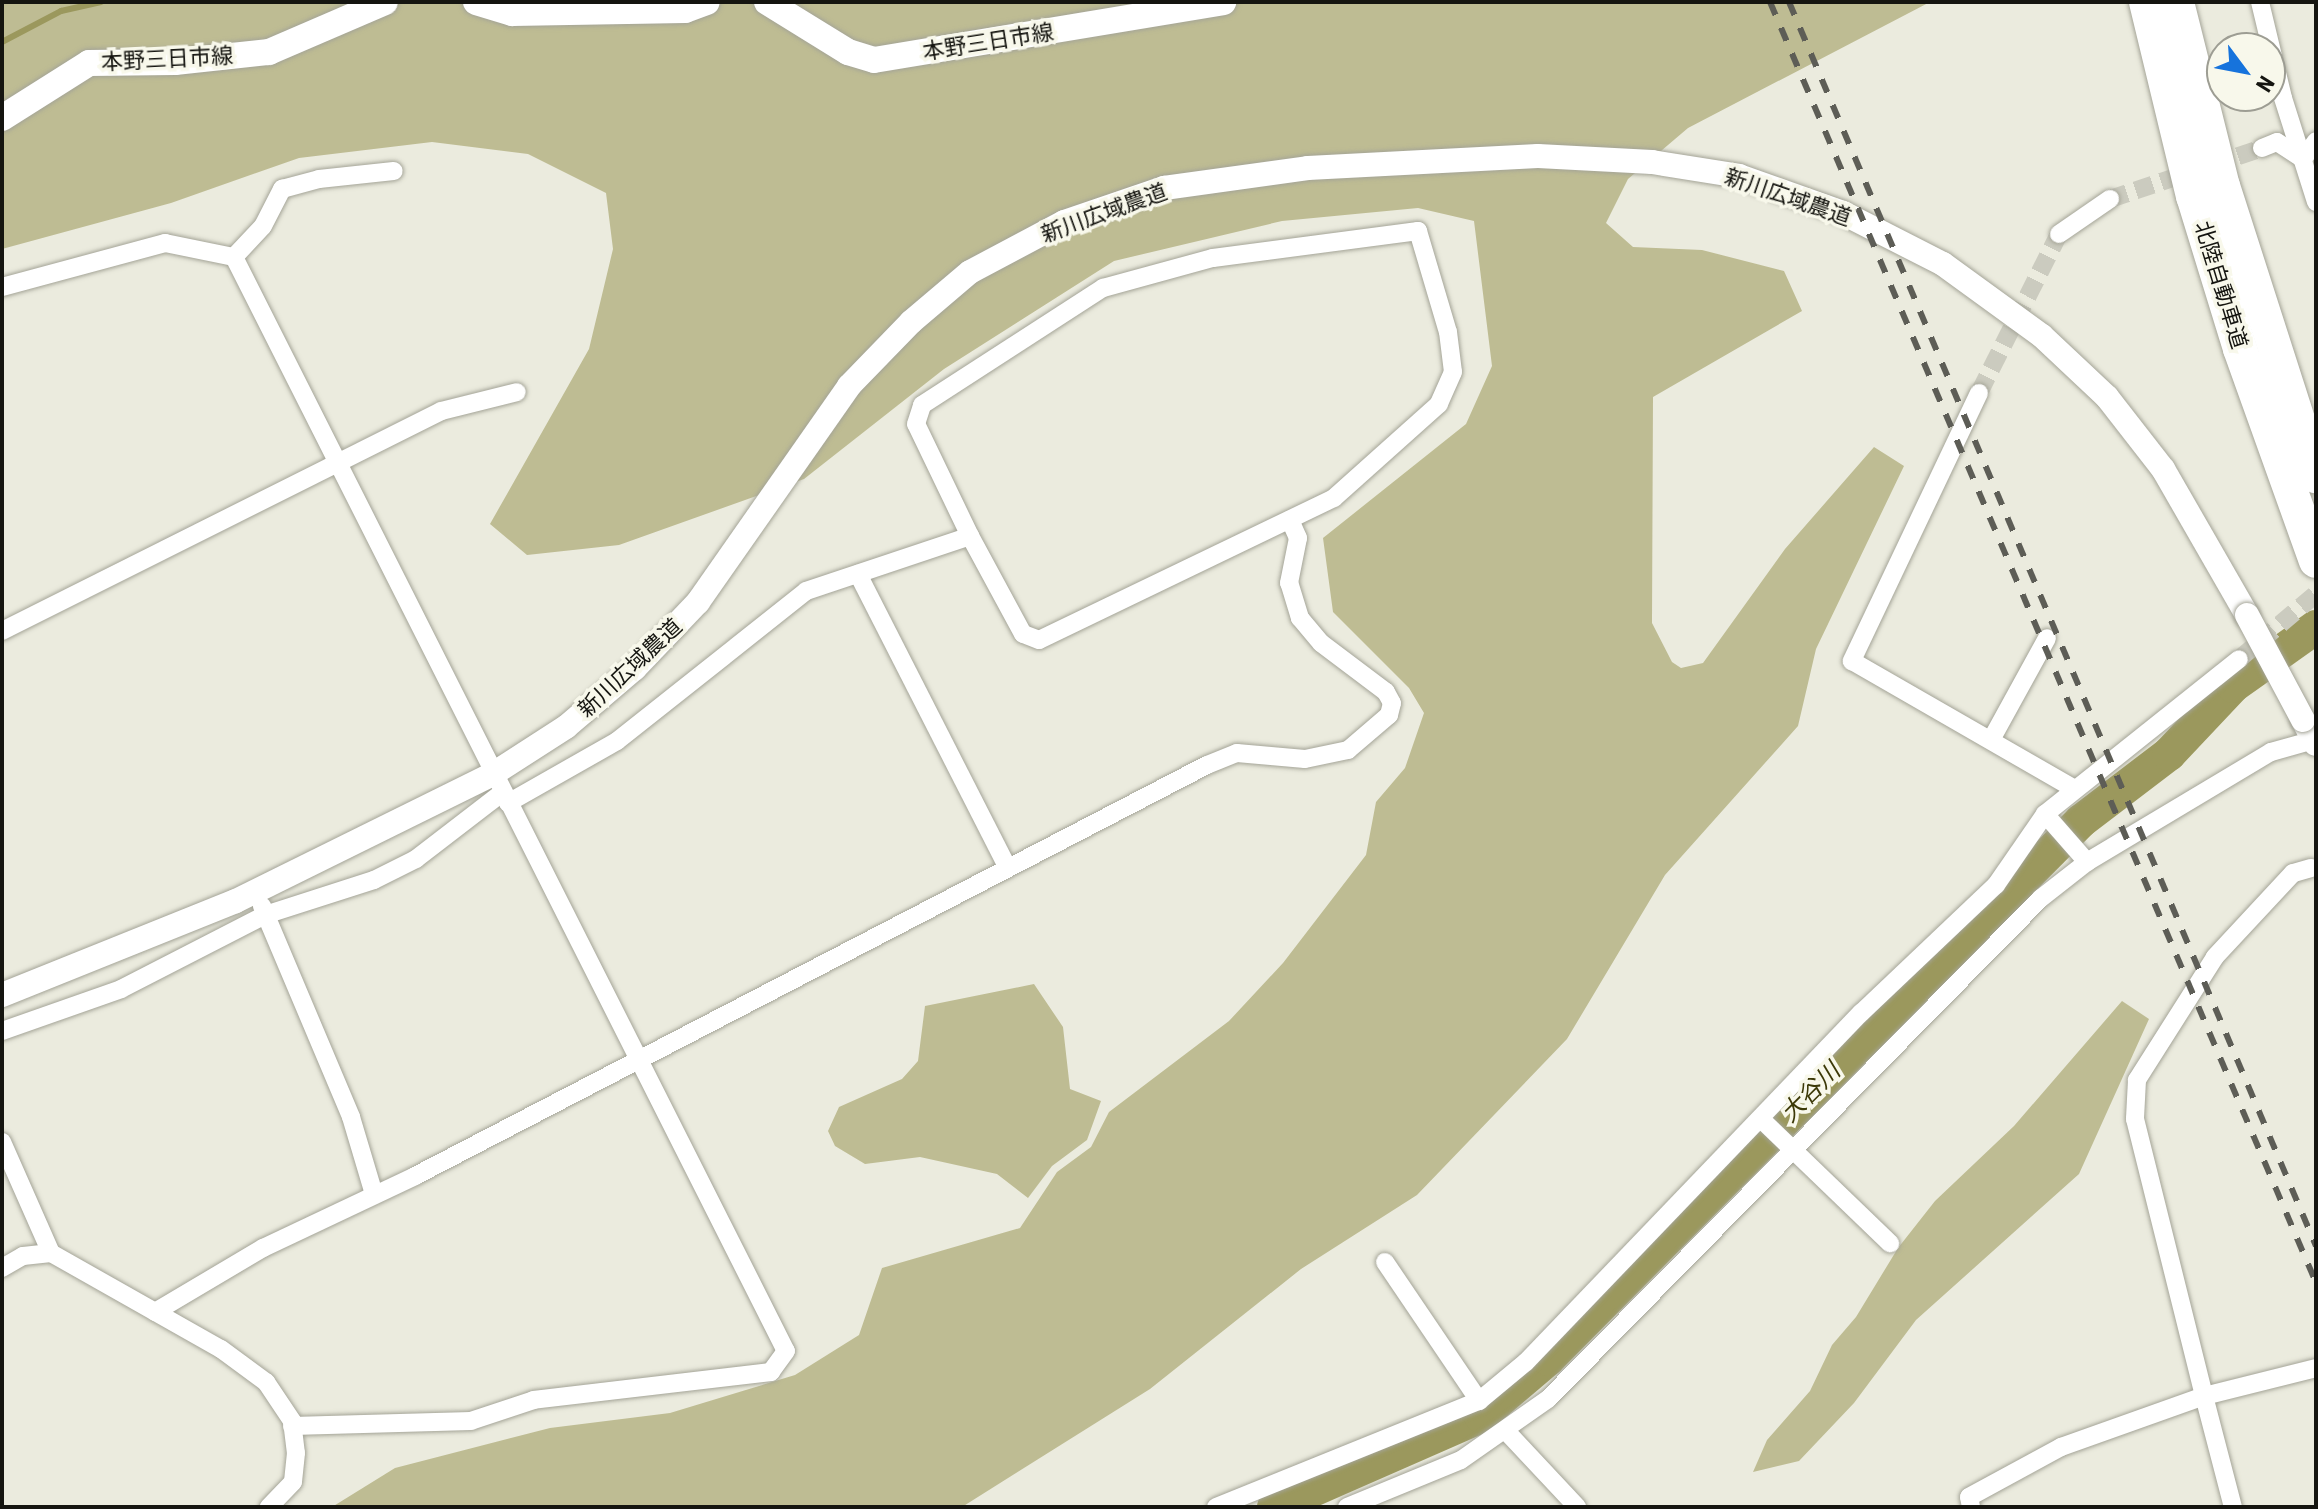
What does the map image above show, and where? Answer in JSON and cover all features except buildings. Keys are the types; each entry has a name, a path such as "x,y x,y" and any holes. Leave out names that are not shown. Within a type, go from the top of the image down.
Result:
{"highway":[{"name":"北陸自動車道","path":"2146,2 2210,251 2316,561"},
{"name":"北陸自動車道","path":"2177,2 2223,186 2316,476"}],"main road":[{"name":"本野三日市線","path":"2,118 89,63 175,62 269,52 385,2"},
{"path":"476,2 512,13 685,10 707,2"},
{"name":"本野三日市線","path":"767,2 848,52 874,60 1223,2"}],"street":[{"path":"2260,2 2316,202"},
{"path":"2303,159 2316,141"},
{"path":"2262,148 2277,142 2303,159"},
{"name":"新川広域農道","path":"2,995 501,790 688,613 849,386 970,272 1064,222 1164,188 1308,168 1538,156 1652,162 1739,176 1843,213 1943,264 2042,336 2107,397 2163,469 2247,615 2311,735"},
{"path":"234,257 263,226 282,189 319,179 394,171"},
{"path":"2059,234 2110,199"},
{"path":"1418,231 1448,332 1453,372 1439,404 1364,476 1290,520 1039,640 1023,634 970,536 916,424 922,405 1103,288 1213,258 1418,231"},
{"path":"2,287 74,271 151,245 234,257"},
{"path":"234,257 335,465 786,1351 783,1360 771,1372 534,1400 471,1421 292,1426"},
{"path":"2,631 441,411 517,392"},
{"path":"1979,393 1852,661 2075,789"},
{"path":"155,1312 263,1248 374,1194 1007,867 1237,753 1305,759 1348,750 1389,715 1392,703 1386,692 1321,643 1291,600 1289,583 1298,538 1290,520"},
{"path":"2,1031 121,989 265,915 374,880 416,859 501,790 617,741 806,591 970,536"},
{"path":"858,574 1007,867"},
{"path":"1991,740 2047,638"},
{"path":"1216,1507 1479,1401 1526,1362 1762,1120 1861,1013 1996,885 2045,814 2239,659"},
{"path":"1347,1507 1461,1460 1548,1399 2041,898 2087,862 2271,752 2311,735"},
{"path":"2045,814 2087,862"},
{"path":"2233,1507 2135,1119 2137,1080 2215,957 2293,873 2311,868"},
{"path":"256,892 351,1117 374,1194"},
{"path":"1762,1120 1890,1243"},
{"path":"2,1142 51,1253"},
{"path":"2,1268 23,1256 51,1253 155,1312 266,1382 292,1426 293,1482 269,1507"},
{"path":"1385,1262 1479,1401"},
{"path":"1971,1507 1969,1497 2061,1447 2204,1396 2316,1368"},
{"path":"1506,1431 1577,1507"}],"shaded area":[{"path":"2,2 1930,2 1688,128 1628,179 1606,223 1633,247 1702,250 1784,271 1802,311 1653,397 1652,623 1672,662 1681,668 1703,663 1785,549 1874,447 1904,466 1816,649 1798,726 1665,875 1567,1039 1417,1195 1301,1269 1150,1389 962,1507 332,1507 395,1468 550,1428 670,1413 795,1375 859,1335 882,1268 1020,1228 1057,1172 1091,1147 1109,1112 1229,1021 1283,963 1366,855 1376,802 1405,768 1424,713 1409,688 1333,612 1323,538 1466,424 1492,366 1474,221 1418,208 1282,221 1114,261 944,369 804,479 619,545 527,555 490,524 589,349 613,249 606,193 528,154 432,142 299,158 171,203 2,249"},
{"path":"1034,984 1063,1027 1070,1089 1101,1101 1087,1140 1052,1166 1028,1198 997,1174 920,1157 865,1164 835,1146 828,1131 839,1107 902,1079 918,1061 925,1006"},
{"path":"2122,1001 2149,1019 2079,1174 1916,1320 1854,1403 1799,1461 1753,1472 1767,1440 1810,1391 1832,1345 1856,1317 1898,1248 1935,1201 2014,1126"}],"waterway":[{"path":"2,42 61,11 101,2"},
{"name":"大谷川","path":"1274,1507 1481,1416 1548,1359 2081,821 2169,754 2233,686 2316,627"}],"tunnel":[{"path":"2110,199 2262,148"},
{"path":"1979,393 2059,234"},
{"path":"2239,659 2316,594"}],"railway":[{"path":"1770,2 2316,1283"},
{"path":"1789,2 2316,1246"}]}
